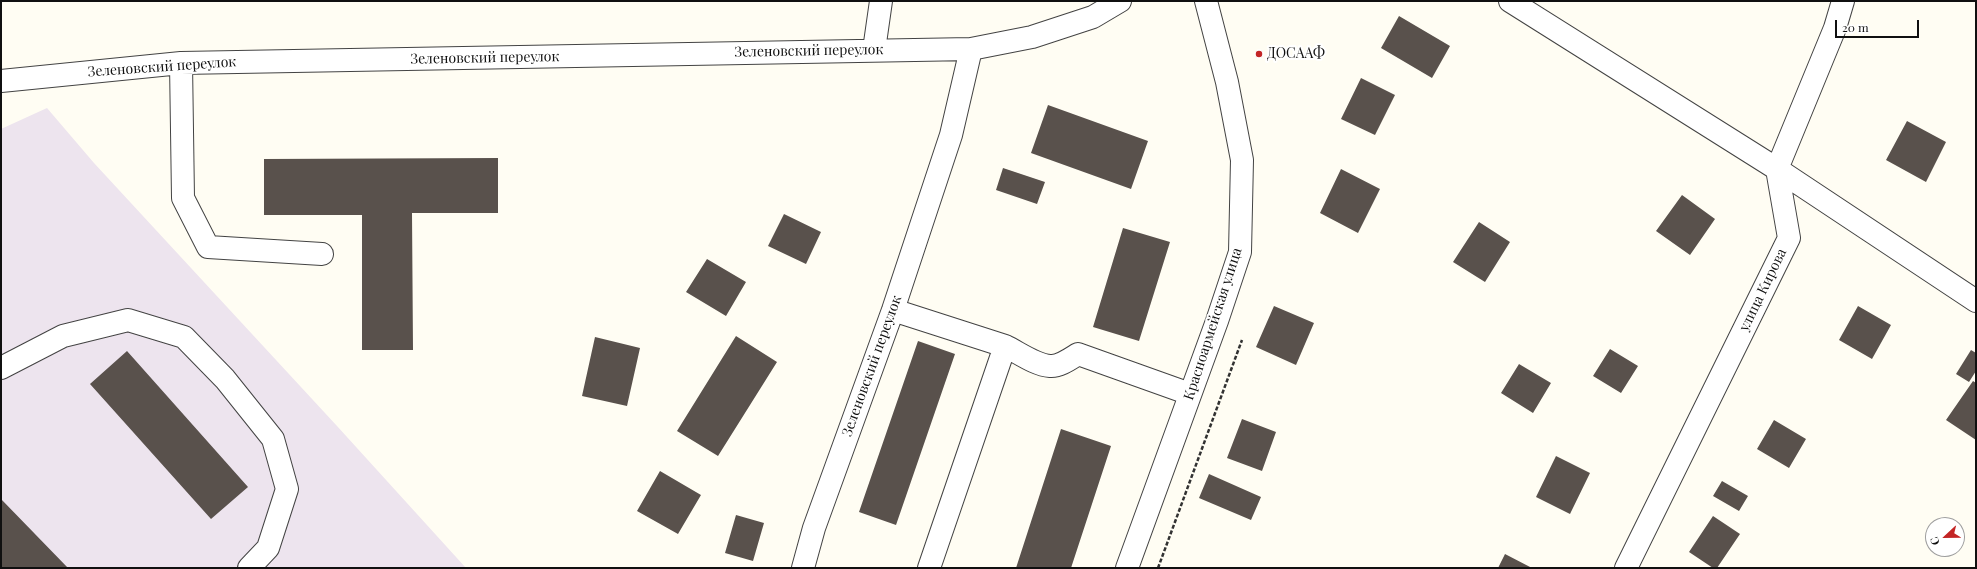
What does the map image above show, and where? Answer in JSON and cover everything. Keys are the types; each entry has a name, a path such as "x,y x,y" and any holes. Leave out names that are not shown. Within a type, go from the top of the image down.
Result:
{"street":[{"path":"874,50 881,1"},
{"name":"Зеленовский переулок","path":"1,81 181,63 971,49 1032,37 1093,17 1120,1"},
{"name":"Красноармейская улица","path":"1127,568 1240,252 1242,160 1227,82 1206,1"},
{"path":"1510,1 1777,169 1976,300"},
{"path":"1777,169 1835,28 1843,1"},
{"name":"Зеленовский переулок","path":"803,568 814,528 893,310 951,135 971,49"},
{"path":"181,63 183,198 208,247 322,254"},
{"name":"улица Кирова","path":"1626,568 1789,238 1777,169"},
{"path":"893,310 1005,346 1035,361 1050,366 1064,362 1078,354 1190,394"},
{"path":"1,368 63,336 128,320 184,337 225,379 273,439 275,446 287,489 268,548 249,568"},
{"path":"929,568 1005,346"}],"path":[{"path":"1158,568 1242,340"}],"shaded area":[{"path":"47,108 94,163 466,568 1,568 1,129"}],"building":[{"path":"1399,16 1450,46 1432,78 1381,48"},
{"path":"1361,78 1395,95 1375,135 1341,119"},
{"path":"1048,105 1148,141 1131,189 1031,153"},
{"path":"1907,121 1946,142 1926,182 1886,160"},
{"path":"498,158 498,213 412,213 413,350 362,350 362,215 264,215 264,159"},
{"path":"1003,168 1045,182 1037,204 996,190"},
{"path":"1341,169 1380,189 1358,233 1320,213"},
{"path":"1682,195 1715,219 1690,255 1656,231"},
{"path":"784,214 821,232 806,264 768,246"},
{"path":"1479,222 1510,242 1485,282 1453,262"},
{"path":"1123,228 1170,242 1139,341 1093,327"},
{"path":"707,259 746,282 726,316 686,292"},
{"path":"1274,306 1314,323 1296,365 1256,347"},
{"path":"1858,306 1891,325 1872,359 1839,340"},
{"path":"736,336 777,362 718,456 677,431"},
{"path":"595,337 640,348 627,406 582,396"},
{"path":"918,341 955,354 896,525 859,512"},
{"path":"1610,349 1638,366 1621,393 1593,376"},
{"path":"1971,350 1976,353 1976,371 1969,382 1956,374"},
{"path":"127,351 248,487 211,519 90,384"},
{"path":"1519,364 1551,383 1533,413 1501,393"},
{"path":"1973,381 1976,383 1976,440 1946,420"},
{"path":"1242,419 1276,432 1262,471 1227,458"},
{"path":"1774,420 1806,439 1789,468 1757,449"},
{"path":"1061,429 1111,446 1071,568 1016,568"},
{"path":"1556,456 1590,473 1570,514 1536,497"},
{"path":"660,471 701,495 678,534 637,511"},
{"path":"1209,474 1261,497 1251,520 1199,498"},
{"path":"1722,481 1748,496 1739,511 1713,496"},
{"path":"1,499 68,568 1,568"},
{"path":"736,515 764,523 753,561 725,553"},
{"path":"1713,516 1740,534 1717,568 1713,568 1689,552"},
{"path":"1505,554 1532,568 1498,568"}],"place":[{"name":"ДОСААФ","path":"1259,54"}]}
